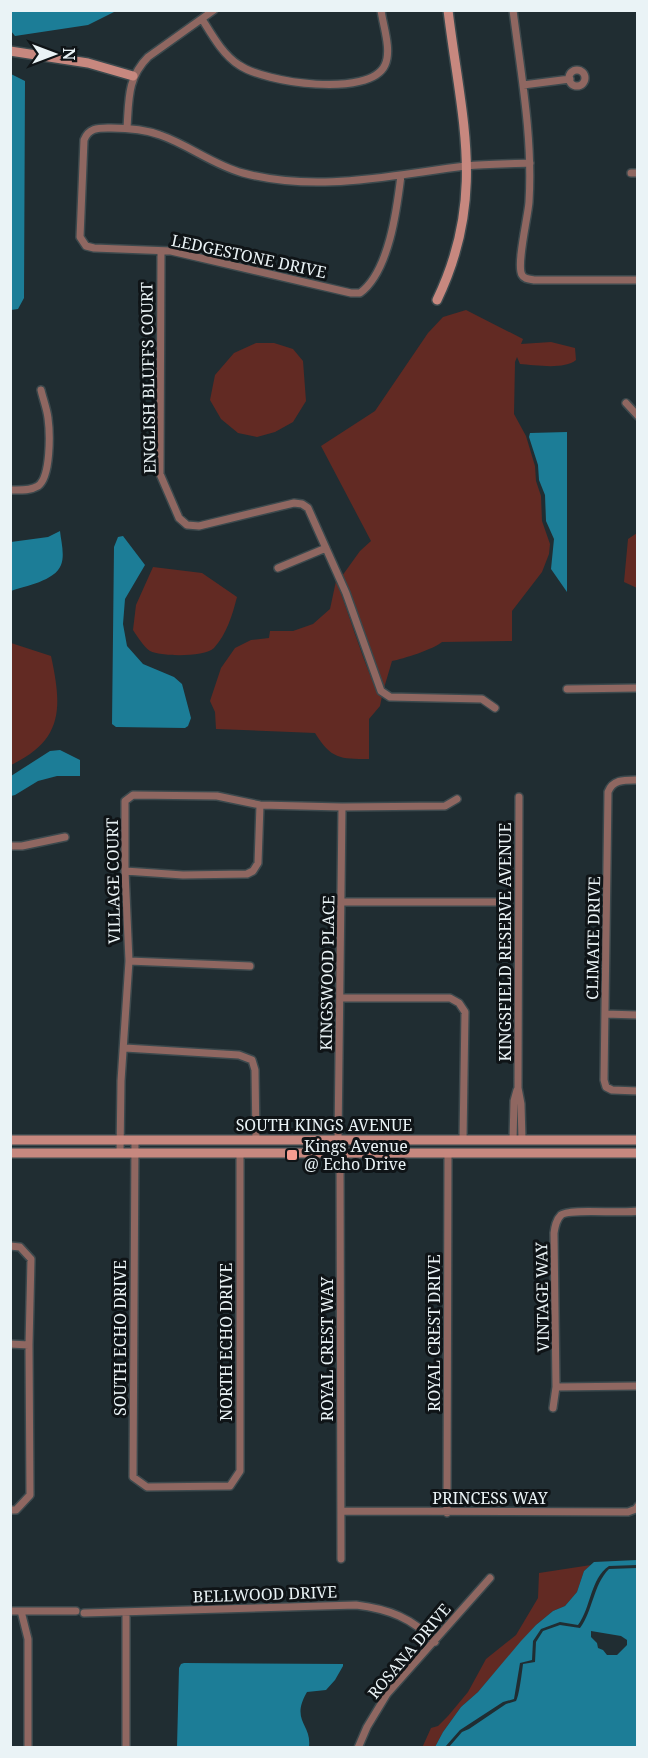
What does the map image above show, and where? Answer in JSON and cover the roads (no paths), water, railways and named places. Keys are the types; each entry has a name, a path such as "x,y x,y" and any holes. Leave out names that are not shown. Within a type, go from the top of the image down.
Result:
{"main road":[{"path":"437,300 451,269 461,235 468,166 448,10"},
{"path":"10,51 88,63 133,76"},
{"name":"SOUTH KINGS AVENUE","path":"10,1140 638,1140"},
{"path":"27,1153 28,1140"},
{"name":"SOUTH KINGS AVENUE","path":"10,1153 638,1153"}],"street":[{"path":"127,128 133,76 148,57 214,10"},
{"path":"202,19 227,54 240,66 250,71 295,82 333,84 371,79 380,73 387,59 381,10"},
{"path":"513,10 528,127 530,163 529,211 519,264 521,274 525,278 534,280 638,280"},
{"path":"523,85 570,79"},
{"name":"LEDGESTONE DRIVE","path":"401,175 395,220 386,250 372,279 360,293 351,293 171,251 94,248 86,246 80,237 85,137 92,129 98,128 141,129 162,135 218,165 260,177 316,184 368,180 401,175 468,166 530,163"},
{"name":"ENGLISH BLUFFS COURT","path":"161,251 160,474 179,518 187,525 199,526 294,503 302,504 308,508 346,593 381,691 390,697 482,699 495,708"},
{"path":"10,490 25,490 39,485 45,477 48,466 48,418 41,390"},
{"path":"626,403 638,416"},
{"path":"278,568 326,548"},
{"path":"567,689 638,688"},
{"name":"CLIMATE DRIVE","path":"638,780 618,781 608,792 604,1080 606,1087 612,1090 638,1091"},
{"name":"VILLAGE COURT","path":"120,1153 129,961 125,801 133,795 217,796 260,805 342,807 445,806 457,799"},
{"name":"KINGSFIELD RESERVE AVENUE","path":"517,1140 521,1104 518,1088 519,798"},
{"path":"125,871 183,875 247,874 253,871 258,863 260,805"},
{"name":"KINGSWOOD PLACE","path":"338,1140 342,807"},
{"path":"10,846 22,846 65,837"},
{"path":"342,902 501,902"},
{"path":"129,961 250,966"},
{"path":"341,998 450,998 459,1003 465,1012 463,1140"},
{"path":"605,1014 638,1015"},
{"path":"125,1048 239,1055 252,1060 255,1070 256,1140"},
{"name":"SOUTH ECHO DRIVE","path":"135,1140 133,1477 147,1487 189,1486"},
{"name":"ROYAL CREST WAY","path":"338,1140 340,1154 341,1559"},
{"name":"NORTH ECHO DRIVE","path":"189,1486 230,1486 240,1471 240,1154"},
{"name":"ROYAL CREST DRIVE","path":"447,1513 448,1154"},
{"name":"VINTAGE WAY","path":"553,1408 556,1387 554,1233 556,1221 562,1213 638,1211"},
{"path":"10,1246 20,1247 31,1259 30,1495 16,1510 10,1510"},
{"path":"10,1344 29,1345"},
{"path":"556,1387 638,1386"},
{"name":"PRINCESS WAY","path":"341,1511 628,1512 638,1506"},
{"name":"ROSANA DRIVE","path":"358,1748 367,1727 387,1694 490,1578"},
{"name":"BELLWOOD DRIVE","path":"84,1613 356,1605 393,1612 419,1626 435,1642"},
{"path":"10,1611 76,1611"},
{"path":"21,1611 28,1638 28,1748"},
{"path":"126,1612 126,1748"}],"water":[{"path":"10,11 116,11 88,25 15,36 11,31"},
{"path":"11,74 25,81 24,298 18,309 11,310"},
{"path":"567,432 567,592 551,569 554,539 546,521 545,495 529,437 530,433"},
{"path":"60,531 63,557 58,571 39,582 11,591 11,542 48,537"},
{"path":"123,536 145,565 125,599 123,624 127,646 143,664 174,677 182,684 191,718 185,728 116,727 112,724 114,547 118,537"},
{"path":"60,750 80,760 80,776 57,776 38,781 11,796 11,776 50,751"},
{"path":"637,1560 637,1565 609,1566 603,1572 594,1586 578,1625 560,1622 541,1629 533,1641 532,1660 520,1663 514,1699 503,1702 460,1730 445,1747 435,1747 461,1707 478,1692 521,1641 553,1611 565,1606 577,1592 584,1571 594,1562"},
{"path":"637,1568 637,1747 449,1747 462,1732 506,1704 516,1701 523,1664 535,1662 536,1642 543,1631 560,1625 580,1628 600,1583 609,1569","holes":["591,1631 621,1636 627,1640 627,1645 617,1655 607,1655 598,1648 597,1643 591,1637"]},
{"path":"184,1663 343,1664 343,1666 326,1690 307,1692 302,1702 301,1716 308,1733 309,1747 177,1747 179,1668"}],"place":[{"name":"Kings Avenue @ Echo Drive","path":"292,1155"}]}
